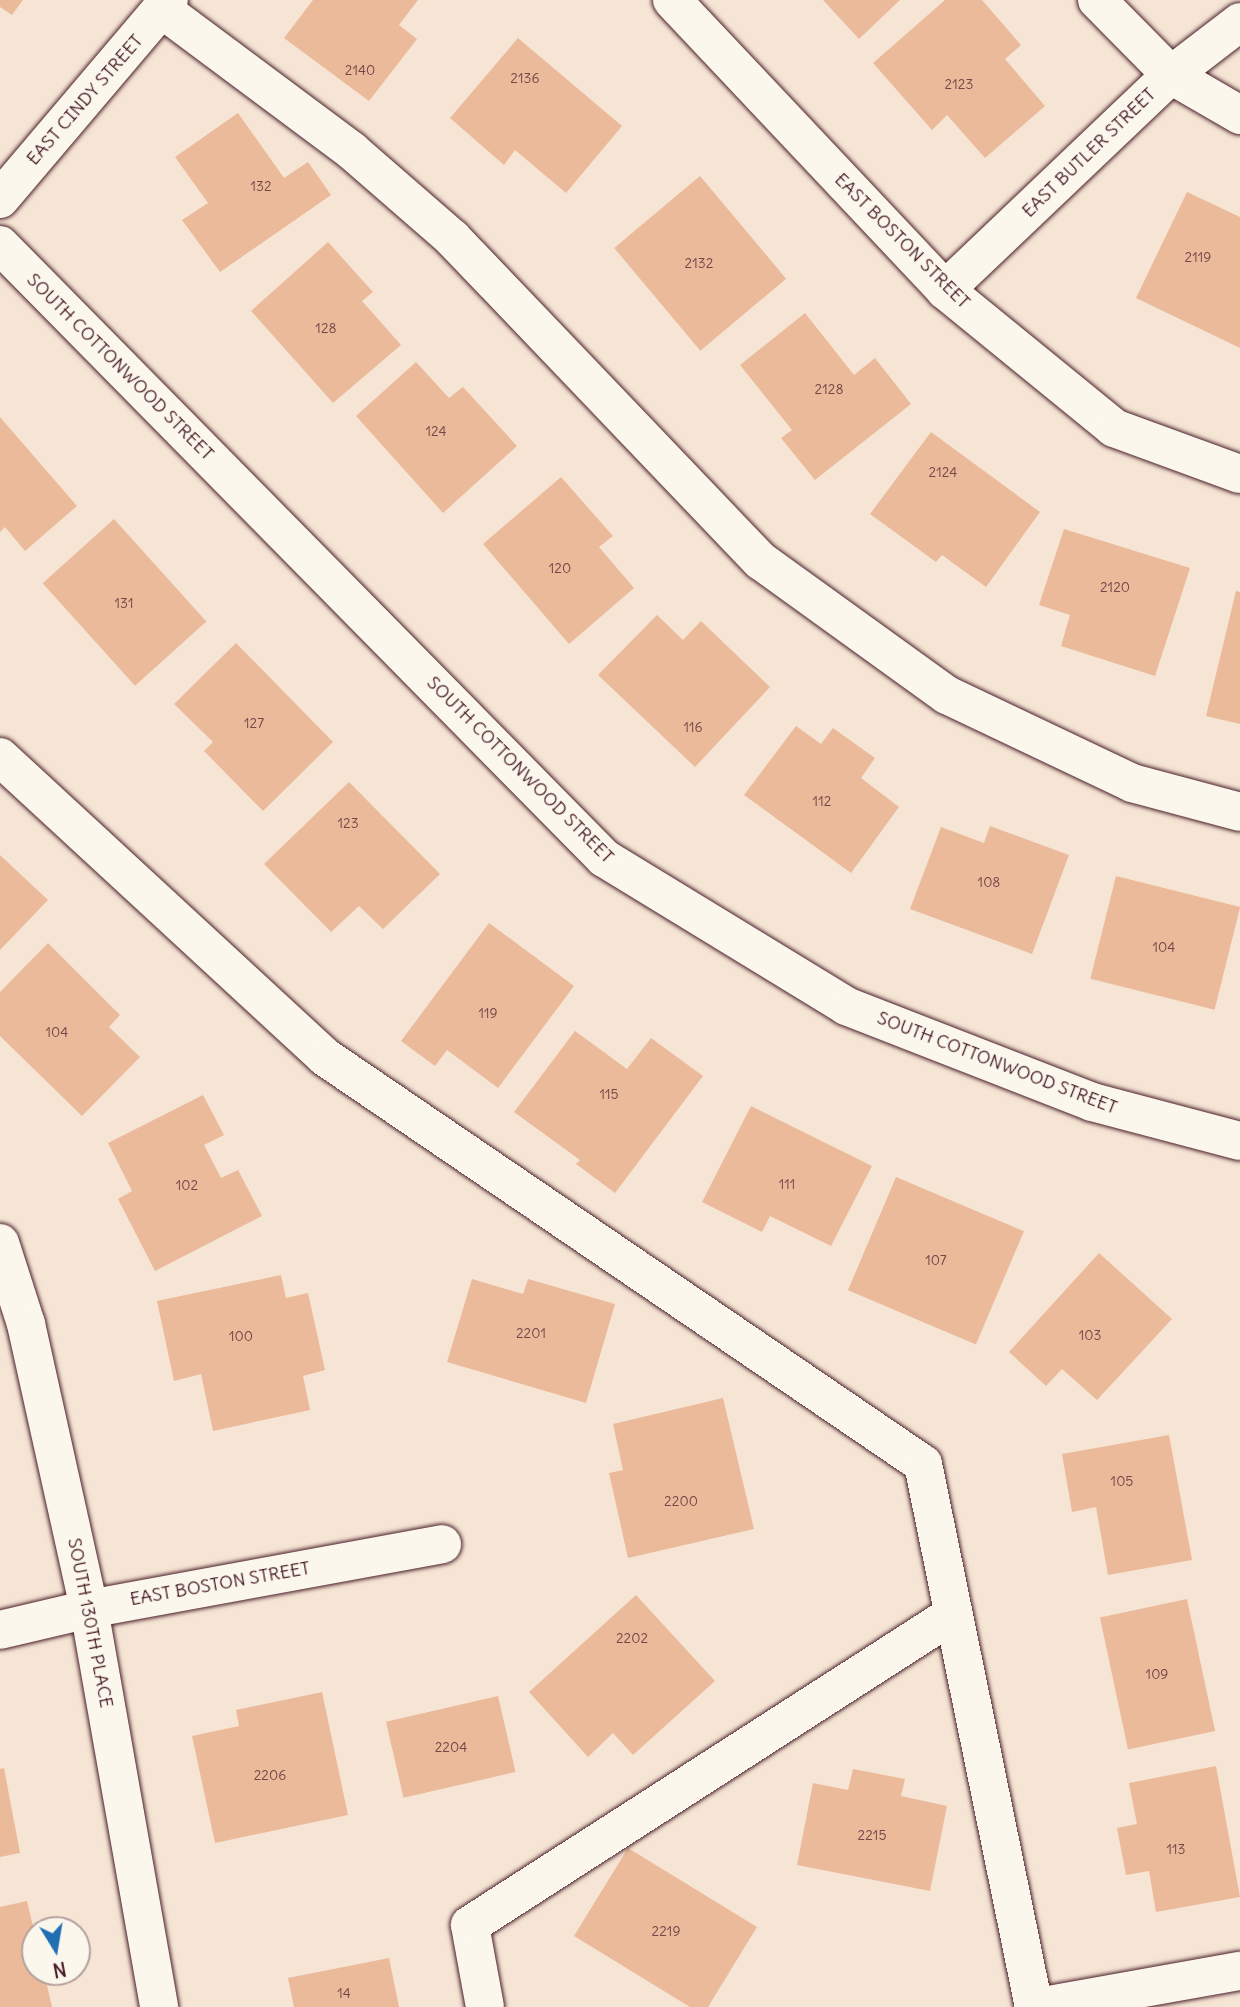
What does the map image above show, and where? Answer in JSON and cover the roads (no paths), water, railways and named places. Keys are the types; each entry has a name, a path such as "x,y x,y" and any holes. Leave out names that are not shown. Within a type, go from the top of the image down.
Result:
{"street":[{"name":"EAST BOSTON STREET","path":"672,0 945,290 1114,428 1240,474"},
{"path":"1097,0 1171,75 1240,115"},
{"path":"166,5 352,151 452,239 761,561 947,695 1132,783 1240,812"},
{"name":"EAST CINDY STREET","path":"0,199 166,5"},
{"name":"EAST BUTLER STREET","path":"945,290 1171,75 1240,22"},
{"name":"SOUTH COTTONWOOD STREET","path":"0,245 604,858 846,1006 1092,1102 1240,1141"},
{"path":"0,757 325,1057 923,1464 952,1615 1035,2007 1240,1970"},
{"name":"SOUTH 130TH PLACE","path":"0,1243 26,1324 89,1609 159,2007"},
{"name":"EAST BOSTON STREET","path":"0,1630 89,1609 442,1544"},
{"path":"485,2007 470,1925 952,1615"}]}
